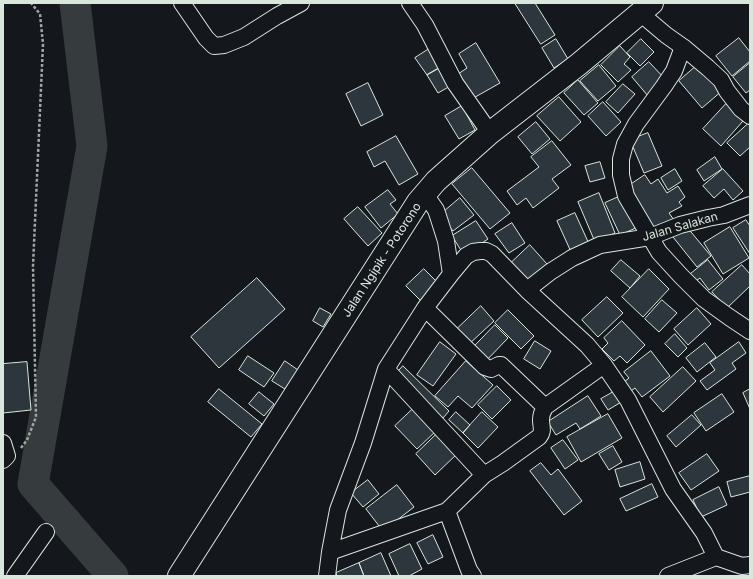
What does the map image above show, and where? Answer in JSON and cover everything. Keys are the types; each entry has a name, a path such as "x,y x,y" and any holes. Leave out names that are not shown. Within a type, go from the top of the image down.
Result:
{"street":[{"path":"182,3 206,38 214,46 224,45 244,37 301,3"},
{"path":"410,3 425,25 455,83 490,133"},
{"path":"646,8 666,35 708,68 720,80 726,91 741,109 750,116"},
{"name":"Jalan Ngipik - Potorono","path":"179,576 418,202 436,181 490,133 579,64 646,8"},
{"path":"683,47 674,71 636,124 625,144 621,158 621,175 626,196 659,252 704,299 750,331"},
{"path":"425,194 436,210 442,226 451,274"},
{"name":"Jalan Salakan","path":"526,290 572,258 600,245 650,237 680,225 724,215 750,205"},
{"path":"327,576 338,510 363,443 386,369 425,308 451,274 466,256 473,252 480,251 486,251 492,254 526,290 587,344 604,365 628,400 673,489 704,534 716,557"},
{"path":"425,308 485,367 491,369 501,365 545,407"},
{"path":"330,552 447,511 484,475 542,434 541,414 545,407 604,365"},
{"path":"386,369 484,475"},
{"path":"447,511 468,574"},
{"path":"15,576 46,532"},
{"path":"668,576 716,557 742,566 750,565"}],"path":[{"path":"4,453 19,450 27,440 36,417 33,266 43,44 40,14 31,3"}],"building":[{"path":"515,3 535,3 555,35 541,44"},
{"path":"739,38 750,52 750,61 732,76 716,56"},
{"path":"556,39 568,59 554,68 542,48"},
{"path":"641,39 654,52 640,66 627,53"},
{"path":"476,43 500,83 470,100 455,76 467,68 459,54"},
{"path":"620,46 630,57 624,64 631,70 618,82 601,65"},
{"path":"429,49 441,67 427,75 415,58"},
{"path":"649,62 666,80 648,96 632,77"},
{"path":"700,63 723,90 702,108 679,81"},
{"path":"750,63 750,90 746,93 733,77"},
{"path":"599,65 616,86 598,101 580,81"},
{"path":"441,67 452,85 438,93 427,75"},
{"path":"578,80 598,103 584,115 564,93"},
{"path":"368,83 383,115 361,126 346,94"},
{"path":"623,84 635,94 618,113 606,102"},
{"path":"559,97 581,122 560,141 537,116"},
{"path":"603,102 621,122 606,136 588,116"},
{"path":"726,104 743,121 721,146 703,129"},
{"path":"462,106 475,130 459,139 445,116"},
{"path":"536,122 550,139 532,154 518,137"},
{"path":"748,124 750,126 750,147 740,156 727,143"},
{"path":"648,133 662,166 644,173 630,140"},
{"path":"396,136 418,174 399,185 385,161 374,167 367,152"},
{"path":"552,141 571,165 552,179 559,188 533,208 526,198 517,205 507,191 539,167 531,157"},
{"path":"715,157 722,169 704,181 697,170"},
{"path":"600,162 605,178 590,182 585,166"},
{"path":"472,168 510,213 490,229 452,184"},
{"path":"675,169 682,181 668,190 661,178"},
{"path":"723,169 743,191 733,200 724,189 714,198 703,186"},
{"path":"645,175 651,184 658,179 667,193 678,186 685,197 679,202 682,206 669,213 674,220 655,232 627,187"},
{"path":"388,190 396,200 390,204 398,214 381,228 365,207"},
{"path":"599,193 615,233 595,242 578,202"},
{"path":"623,195 638,227 620,235 605,203"},
{"path":"460,198 474,215 453,231 440,215"},
{"path":"358,207 382,233 368,246 344,219"},
{"path":"575,213 590,246 572,254 557,221"},
{"path":"746,220 750,226 750,254 733,228"},
{"path":"476,221 488,239 464,255 452,236"},
{"path":"512,223 525,243 509,253 495,234"},
{"path":"686,226 711,256 697,267 673,237"},
{"path":"730,227 749,258 723,274 704,243"},
{"path":"530,245 547,264 528,282 511,263"},
{"path":"621,260 640,276 630,288 611,271"},
{"path":"708,260 723,279 709,290 700,278 693,283 688,276"},
{"path":"742,265 750,274 750,286 727,308 712,292"},
{"path":"424,269 439,284 421,301 406,286"},
{"path":"649,269 669,289 643,317 622,297"},
{"path":"257,278 285,309 219,368 191,337"},
{"path":"607,297 623,313 598,337 582,320"},
{"path":"662,300 677,313 659,332 645,319"},
{"path":"481,306 494,321 468,345 455,331"},
{"path":"320,308 331,314 323,327 313,321"},
{"path":"697,308 711,324 688,345 674,329"},
{"path":"508,310 534,336 521,349 495,323"},
{"path":"622,321 645,345 627,363 620,356 614,361 602,349 608,343 604,338"},
{"path":"495,325 508,338 483,364 470,351"},
{"path":"675,334 687,348 678,357 665,344"},
{"path":"535,341 551,351 540,369 524,359"},
{"path":"440,342 456,354 433,386 417,375"},
{"path":"739,342 746,353 732,363 736,369 707,390 700,381 715,370 710,363"},
{"path":"705,343 716,357 697,372 686,358"},
{"path":"651,351 670,376 642,397 635,388 631,391 624,382 629,378 624,372"},
{"path":"248,356 274,373 264,387 239,370"},
{"path":"285,361 298,370 285,389 272,381"},
{"path":"466,361 493,385 472,408 458,396 448,407 435,396"},
{"path":"27,362 31,410 3,413 3,364"},
{"path":"403,366 449,411 443,418 397,373"},
{"path":"683,367 696,381 663,412 650,397"},
{"path":"497,386 511,400 492,419 478,405"},
{"path":"219,389 262,424 251,437 208,402"},
{"path":"750,389 750,409 743,393"},
{"path":"617,390 623,401 608,410 601,399"},
{"path":"259,392 274,404 264,416 249,404"},
{"path":"722,394 734,412 706,431 694,413"},
{"path":"588,396 601,416 580,429 576,423 556,435 548,422"},
{"path":"415,407 437,430 417,449 395,426"},
{"path":"456,412 470,425 463,433 449,420"},
{"path":"482,412 498,427 478,448 463,433"},
{"path":"608,414 622,438 581,462 567,437"},
{"path":"692,415 701,425 676,447 667,436"},
{"path":"440,431 459,452 435,475 416,454"},
{"path":"563,440 578,460 565,469 551,448"},
{"path":"613,446 622,462 609,470 599,454"},
{"path":"707,454 719,471 691,490 679,473"},
{"path":"640,462 645,479 620,487 615,470"},
{"path":"541,463 551,475 558,469 582,501 564,515 530,471"},
{"path":"750,476 750,492 731,497 727,482"},
{"path":"368,480 379,494 363,507 351,493"},
{"path":"652,484 658,497 626,511 620,499"},
{"path":"397,485 414,507 383,531 366,509"},
{"path":"719,487 727,505 701,517 693,500"},
{"path":"433,535 443,557 428,564 417,543"},
{"path":"410,544 422,569 409,576 399,576 389,554"},
{"path":"381,553 391,576 364,576 359,563"},
{"path":"359,563 364,576 337,576 336,573"}],"waterway":[{"path":"75,3 92,146 33,484 113,576"}]}
